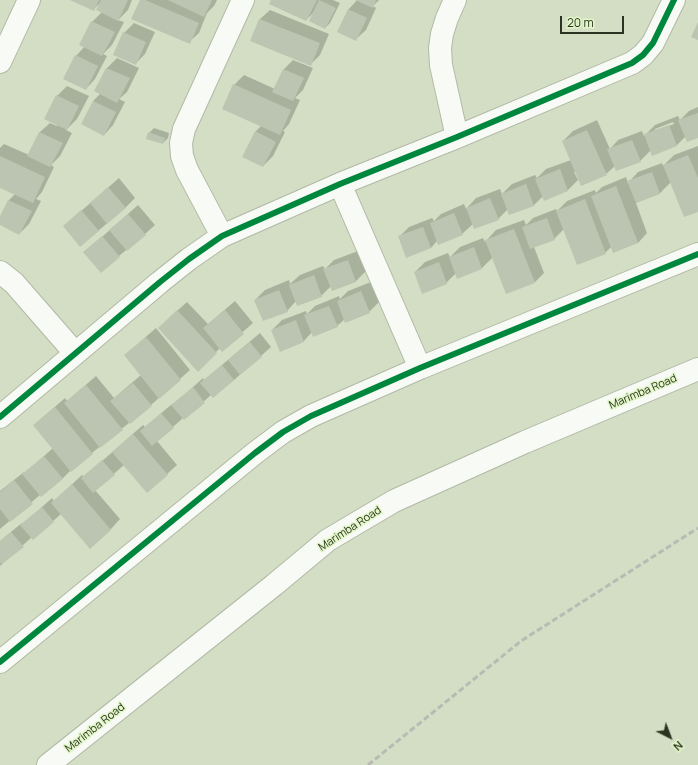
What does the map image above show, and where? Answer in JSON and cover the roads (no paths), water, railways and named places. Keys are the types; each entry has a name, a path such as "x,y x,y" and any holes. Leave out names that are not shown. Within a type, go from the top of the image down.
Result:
{"street":[{"path":"0,62 28,0"},
{"path":"222,236 187,170 182,156 181,143 184,129 242,0"},
{"path":"455,0 442,34 440,65 457,137"},
{"path":"0,417 189,259 222,236 340,184 457,137 632,63 643,55 653,43 674,0"},
{"path":"340,184 420,368"},
{"path":"0,662 255,453 283,432 311,416 420,368 698,254"},
{"path":"0,272 14,283 75,353"},
{"name":"Marimba Road","path":"48,765 274,585 328,540 394,501 519,445 698,369"}],"railway":[{"path":"368,765 521,641 698,528"}]}
